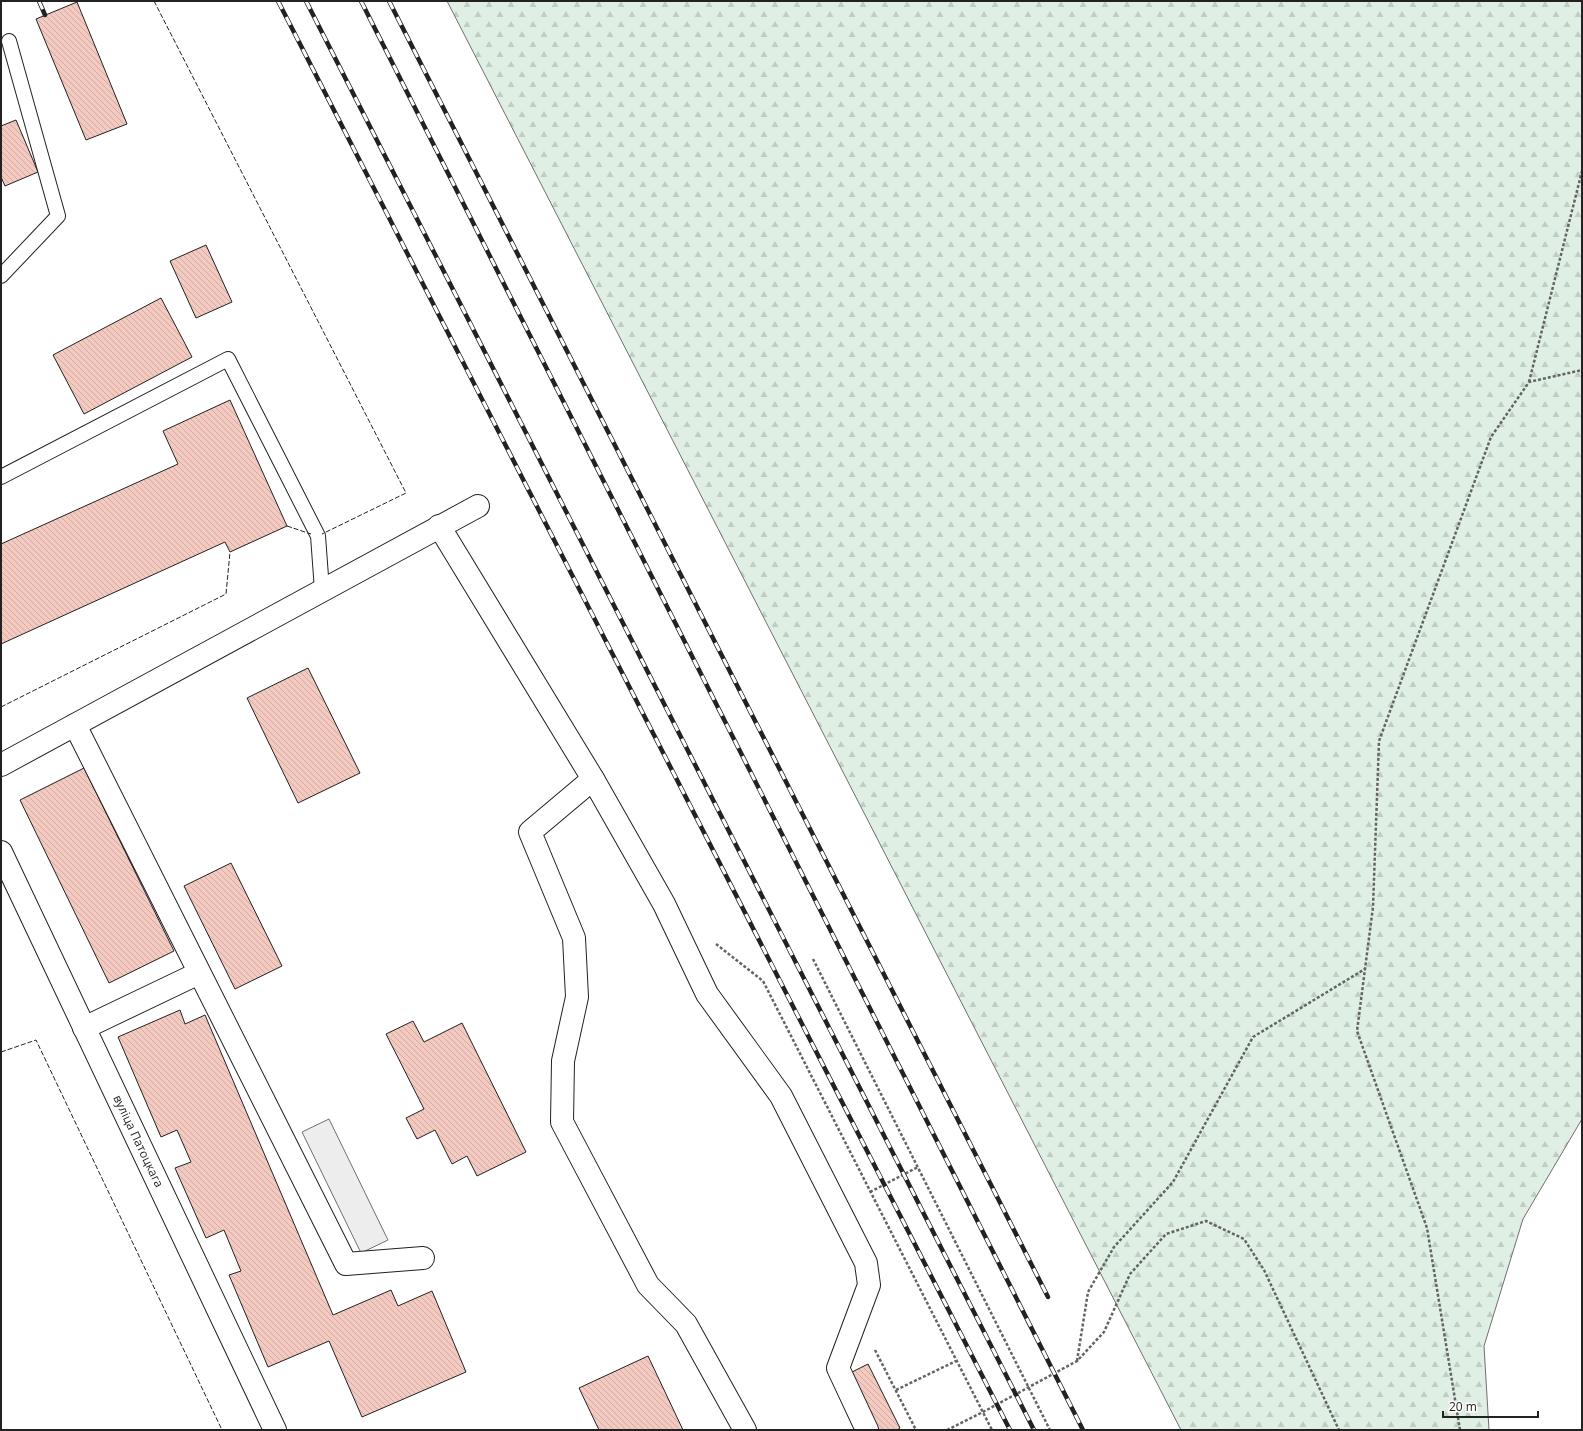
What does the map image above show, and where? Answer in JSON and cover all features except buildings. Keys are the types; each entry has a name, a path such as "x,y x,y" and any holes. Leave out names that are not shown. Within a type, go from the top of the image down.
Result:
{"street":[{"path":"1,765 478,506"},
{"path":"439,526 593,779 664,904 707,994 781,1096 866,1263 869,1285 838,1368 867,1430"},
{"path":"75,725 346,1264 423,1258"},
{"path":"593,779 530,832 574,938 576,997 563,1061 562,1122 648,1285 686,1324 745,1430"},
{"name":"вуліца Патоцкага","path":"1,852 275,1430"},
{"path":"84,1028 199,973"}],"lane":[{"path":"1,276 58,216 9,41"},
{"path":"1,477 228,359 318,536 322,590"}],"path":[{"path":"1460,1430 1427,1228 1357,1031 1373,907 1379,741 1492,437 1529,382 1582,171"},
{"path":"1529,382 1582,370"},
{"path":"813,959 1050,1430"},
{"path":"1077,1361 1088,1292 1114,1247 1173,1182 1253,1037 1365,969"},
{"path":"763,981 992,1430"},
{"path":"870,1192 918,1167"},
{"path":"947,1430 1077,1361 1104,1332 1130,1274 1166,1234 1206,1221 1244,1239 1264,1270 1339,1430"},
{"path":"858,1316 916,1430"},
{"path":"896,1390 956,1361"}],"green space":[{"path":"447,1 1582,1 1582,1119 1523,1219 1484,1346 1489,1430 1181,1430"}],"shaded area":[{"path":"329,1119 388,1240 361,1253 302,1132"}],"railway":[{"path":"39,1 45,15"},
{"path":"278,1 1010,1430"},
{"path":"306,1 1034,1430"},
{"path":"361,1 1083,1430"},
{"path":"389,1 1048,1297"}],"fence":[{"path":"154,1 406,493 322,534"},
{"path":"287,526 311,534"},
{"path":"1,707 226,594 230,552"},
{"path":"1,1052 36,1040 222,1430"}]}
